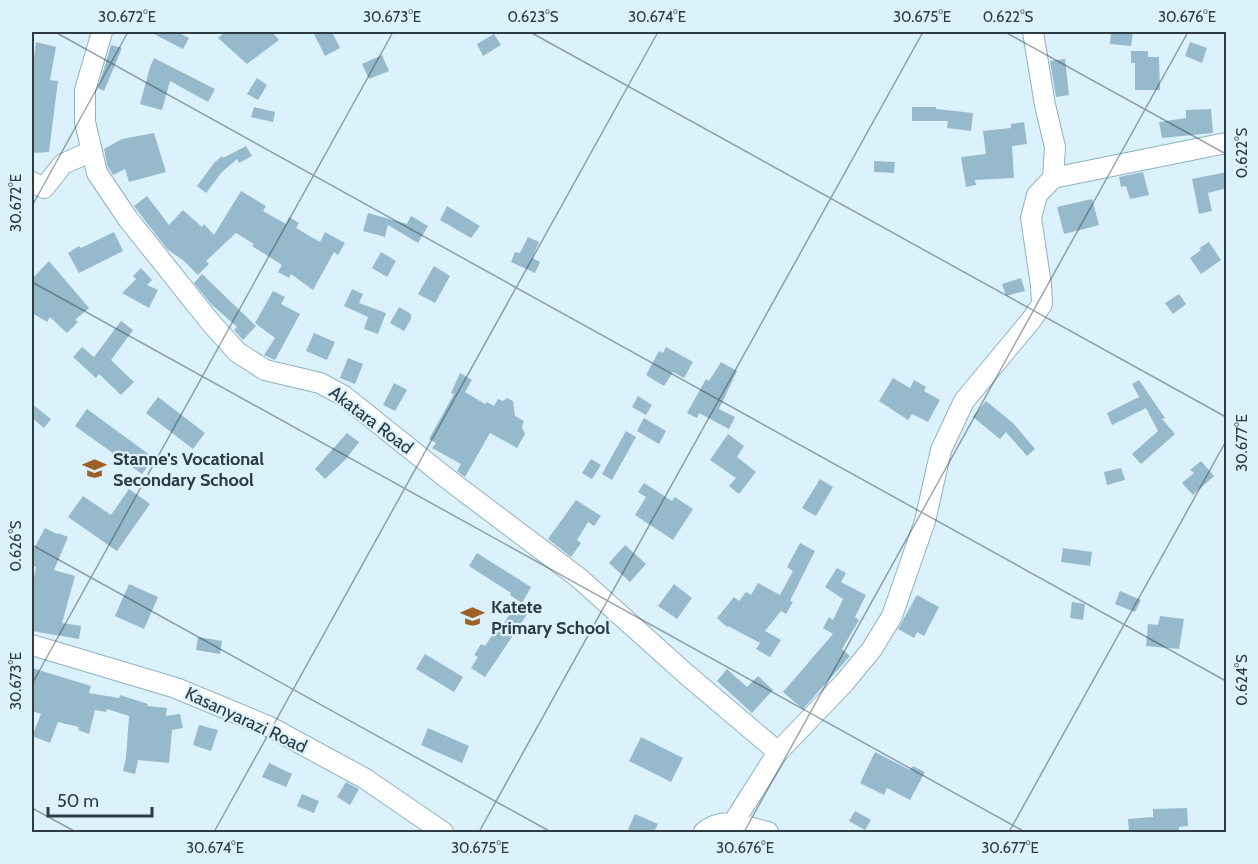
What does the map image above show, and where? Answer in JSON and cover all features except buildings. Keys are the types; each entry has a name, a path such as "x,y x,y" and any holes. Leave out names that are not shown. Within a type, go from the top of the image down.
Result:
{"street":[{"name":"Akatara Road","path":"102,32 85,90 85,122 97,173 128,219 211,323 237,351 265,370 320,383 344,396 449,480 579,578 686,674 778,752"},
{"path":"1033,32 1045,105 1055,147 1053,178"},
{"path":"733,823 778,752 844,683 872,649 892,616 925,521 941,450 964,401 1042,304 1031,218 1037,195 1053,178 1227,143"},
{"path":"32,182 44,188 63,164 92,151"},
{"name":"Kasanyarazi Road","path":"32,645 176,688 270,727 364,778 443,832"},
{"path":"704,832 715,824 733,823 768,832"}],"place":[{"name":"Stanne's Vocational Secondary School","path":"95,469"},
{"name":"Katete Primary School","path":"473,617"}]}
